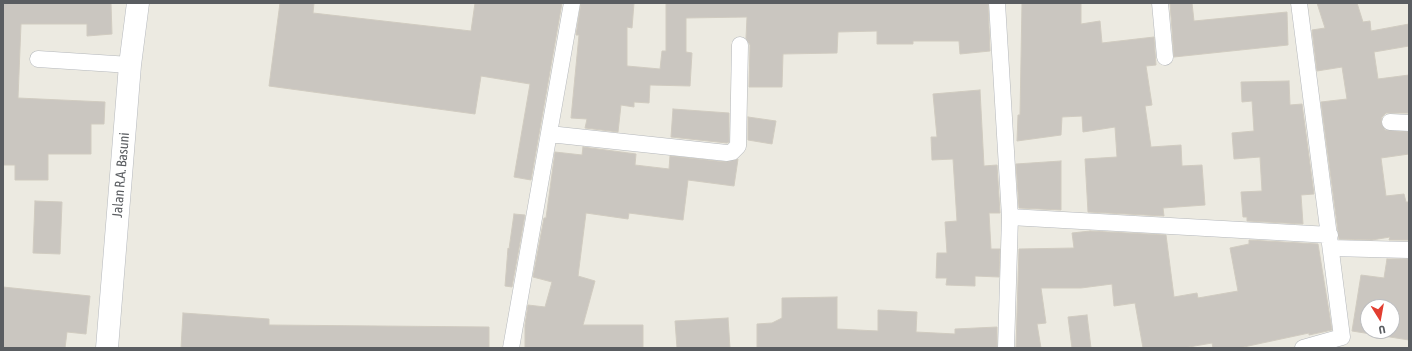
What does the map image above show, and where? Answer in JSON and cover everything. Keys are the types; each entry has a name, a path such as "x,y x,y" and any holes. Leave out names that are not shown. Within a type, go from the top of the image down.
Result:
{"main road":[{"name":"Jalan R.A. Basuni","path":"107,348 130,65 138,3"}],"street":[{"path":"511,348 572,3"},
{"path":"997,3 1010,217 1006,348"},
{"path":"1160,3 1165,57"},
{"path":"1299,3 1343,342 1303,348"},
{"path":"549,134 732,152 738,146 740,45"},
{"path":"38,59 130,65"},
{"path":"1390,122 1409,123"},
{"path":"1010,217 1330,242 1409,250"}],"building":[{"path":"3,3 111,3 112,34 87,36 87,24 21,24 18,98 105,102 104,124 91,124 91,154 48,154 48,180 15,180 15,165 3,165"},
{"path":"280,3 314,3 313,13 471,31 475,3 562,3 531,180 514,177 530,84 481,76 475,114 269,86"},
{"path":"581,3 634,3 632,28 627,27 627,66 660,69 662,51 666,51 666,3 988,3 990,51 960,54 959,41 913,41 913,44 877,44 877,31 838,32 837,53 783,54 782,87 749,87 750,45 746,38 747,17 686,18 686,52 692,53 690,86 650,85 649,103 634,102 634,107 621,105 618,132 585,128 587,119 571,118 579,35 576,35"},
{"path":"1022,3 1081,3 1081,24 1100,21 1102,43 1154,37 1156,65 1146,66 1152,105 1145,106 1151,147 1181,145 1182,166 1202,165 1205,205 1163,208 1164,216 1088,212 1085,159 1117,157 1115,127 1083,132 1082,116 1062,117 1061,135 1017,141 1018,115 1020,115"},
{"path":"1170,3 1192,3 1194,21 1287,12 1288,45 1174,57"},
{"path":"1317,3 1357,3 1363,22 1370,21 1371,31 1409,24 1409,46 1374,52 1378,79 1409,75 1409,113 1386,113 1382,117 1381,122 1385,130 1409,132 1409,154 1381,158 1386,196 1404,194 1406,202 1409,202 1409,240 1389,240 1390,237 1372,240 1339,239 1321,102 1347,99 1342,67 1317,71 1312,30 1325,28"},
{"path":"1289,81 1290,105 1302,104 1314,194 1301,195 1303,224 1247,221 1247,217 1243,217 1241,192 1262,191 1260,157 1234,159 1232,133 1254,131 1252,101 1242,102 1241,82"},
{"path":"980,90 984,166 997,165 1000,213 989,213 991,249 1000,249 999,277 975,276 975,286 946,285 947,278 936,278 937,253 947,253 945,222 957,221 953,159 932,160 931,137 937,137 933,94"},
{"path":"673,109 729,113 729,142 671,137"},
{"path":"748,117 776,121 772,144 748,140"},
{"path":"583,147 636,154 635,165 669,169 670,156 726,162 738,159 734,186 688,180 683,220 629,213 628,219 586,213 578,276 595,281 583,325 643,325 643,348 525,348 525,325 528,305 545,307 552,282 533,277 544,218 546,218 555,152 582,155"},
{"path":"1061,161 1061,210 1019,208 1016,164"},
{"path":"35,201 62,202 60,254 33,253"},
{"path":"514,214 525,215 512,287 505,286 508,248 509,249"},
{"path":"1090,231 1166,235 1174,297 1197,293 1198,298 1238,291 1230,248 1249,244 1249,240 1318,244 1332,330 1309,335 1309,333 1239,348 1213,348 1212,343 1183,348 1143,348 1135,303 1114,306 1112,284 1081,288 1041,288 1046,323 1037,324 1041,348 1016,348 1019,249 1074,248 1072,233"},
{"path":"1387,259 1409,259 1409,340 1400,339 1400,299 1360,299 1360,332 1352,331 1361,275 1384,278"},
{"path":"3,287 90,296 86,334 67,332 65,348 3,348"},
{"path":"837,297 837,329 878,331 878,310 917,312 916,332 955,334 955,329 997,327 997,348 757,348 757,324 772,323 782,318 782,298"},
{"path":"183,313 269,319 269,325 489,327 489,348 181,348"},
{"path":"1087,315 1091,348 1072,348 1068,317"},
{"path":"728,318 730,348 677,348 675,321"}]}
